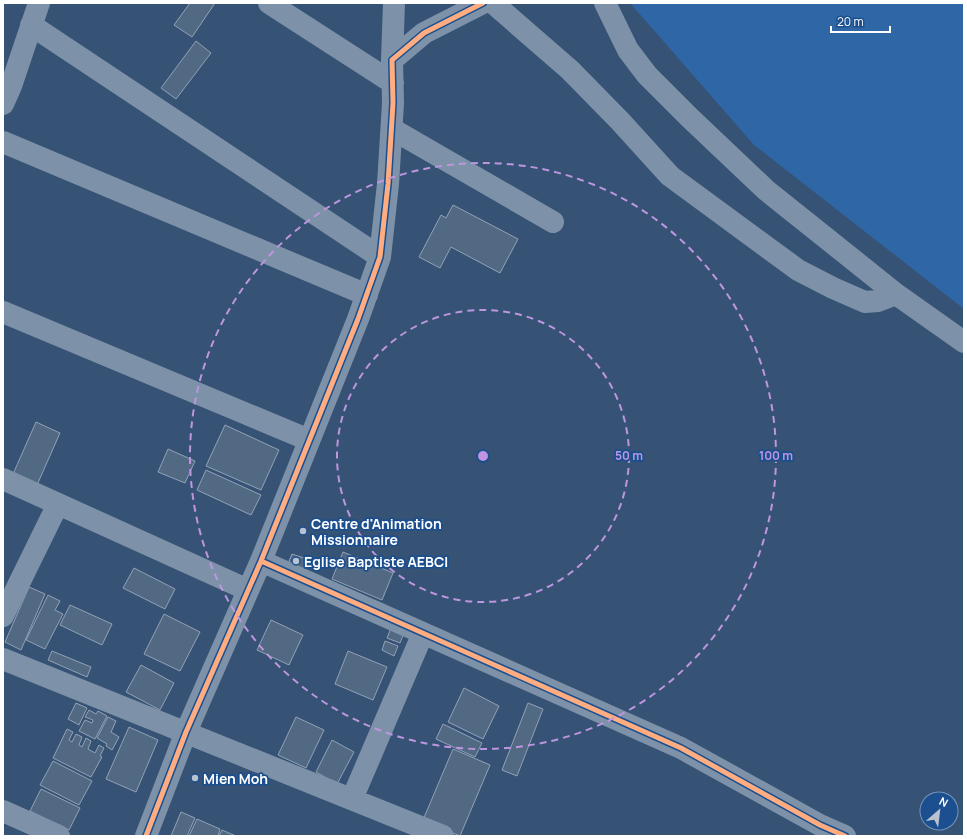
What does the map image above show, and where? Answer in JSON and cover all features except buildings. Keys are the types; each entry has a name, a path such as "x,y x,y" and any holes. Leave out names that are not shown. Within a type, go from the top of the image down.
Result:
{"street":[{"path":"6,88 39,3"},
{"path":"269,3 393,83"},
{"path":"146,836 186,732 261,561 358,319 380,257 388,184 394,103 392,60 394,3"},
{"path":"392,60 424,33 482,3"},
{"path":"493,3 570,70 620,121 670,176 798,270 865,302 878,301 896,294"},
{"path":"604,3 628,50 647,74 690,118 766,190 896,294 964,342"},
{"path":"31,25 380,257"},
{"path":"392,128 553,222"},
{"path":"3,142 367,295"},
{"path":"3,312 309,440"},
{"path":"3,479 248,590"},
{"path":"3,616 58,504"},
{"path":"261,561 681,748 820,825 845,836"},
{"path":"352,799 423,633"},
{"path":"3,659 443,836"},
{"path":"3,811 59,836"}],"shaded area":[{"path":"630,3 964,3 964,309 754,145"}],"cycle path":[{"path":"146,836 186,732 261,561 358,319 380,257 388,184 393,103 392,60 424,33 483,3"},
{"path":"261,561 681,748 820,825 845,836"}],"place":[{"name":"Centre d'Animation Missionnaire","path":"303,531"},
{"name":"Eglise Baptiste AEBCI","path":"296,561"},
{"name":"Mien Moh","path":"195,778"}]}
